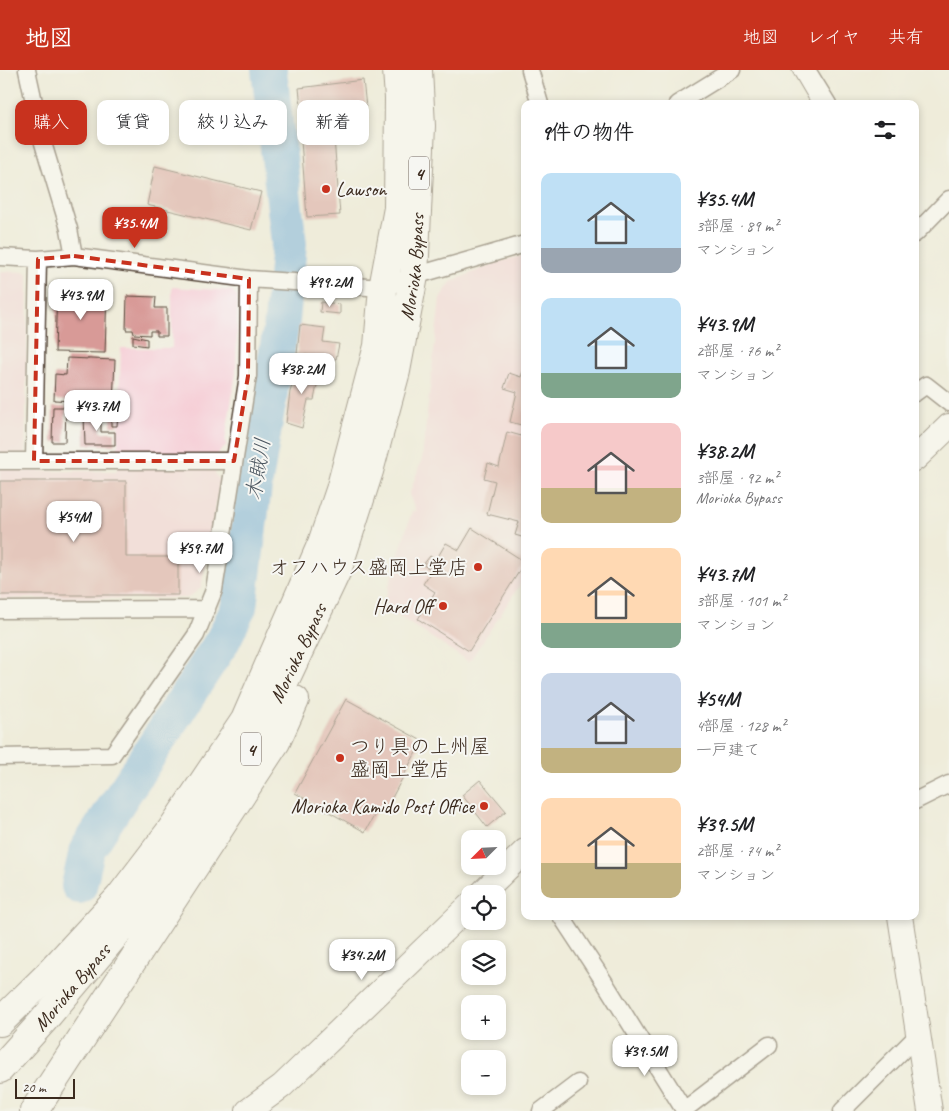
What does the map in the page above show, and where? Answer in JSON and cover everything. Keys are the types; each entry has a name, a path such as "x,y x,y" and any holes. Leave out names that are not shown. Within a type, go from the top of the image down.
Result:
{"highway":[{"name":"Morioka Bypass","path":"0,1022 47,976 119,898 171,830 245,720 322,543 340,490 378,346 383,288 398,208 399,98 397,70"},
{"name":"Morioka Bypass","path":"0,1069 144,901 247,757 338,568 369,470 396,371 414,276 421,126 418,70"},
{"path":"34,1111 276,742 360,559 396,371"},
{"path":"45,1111 68,1057"}],"main road":[{"path":"919,456 949,426"},
{"path":"491,885 521,859"},
{"path":"248,1111 282,1086 461,913"},
{"path":"901,920 930,1111"}],"street":[{"path":"26,70 43,143 70,229 74,256"},
{"path":"530,70 539,100"},
{"path":"683,100 732,70"},
{"path":"807,70 826,100"},
{"path":"919,230 949,199"},
{"path":"0,257 38,259 74,256 268,281 383,288 414,276 521,245"},
{"path":"34,461 38,259"},
{"path":"0,757 112,755 196,634 214,590 248,376 249,279"},
{"path":"919,390 926,385 949,403"},
{"path":"0,461 234,461"},
{"path":"0,610 207,609"},
{"path":"919,799 949,784"},
{"path":"564,920 684,1110 769,1045"},
{"path":"842,1111 917,1036"},
{"path":"541,1111 578,1083"}],"lane":[{"path":"796,70 815,100"}],"highlighted area":[{"path":"74,256 249,279 248,376 234,461 34,461 38,259"}],"shaded area":[{"path":"521,256 521,583 469,662 383,606 412,511 416,511 409,495 422,459 440,298 451,282 497,262"},
{"path":"0,271 25,272 28,274 25,471 117,471 121,348 172,348 172,287 232,291 237,297 236,373 225,441 226,446 219,452 215,474 220,481 201,588 188,598 0,599"}],"building":[{"path":"363,80 365,100 300,100 299,88"},
{"path":"301,145 335,145 340,215 307,217"},
{"path":"155,166 261,192 251,230 147,205"},
{"path":"57,288 107,290 105,353 55,352"},
{"path":"127,296 156,297 155,308 167,308 167,336 157,336 157,331 150,331 150,335 134,334 133,330 126,330"},
{"path":"321,302 340,304 340,314 320,312"},
{"path":"300,325 325,328 323,342 339,344 336,359 297,354"},
{"path":"133,336 147,339 147,346 133,344"},
{"path":"67,358 115,360 113,403 54,400 55,374 66,375"},
{"path":"298,366 320,370 314,400 308,400 302,428 286,423 290,392"},
{"path":"509,373 521,377 521,425 510,422 517,392 504,388"},
{"path":"53,407 66,407 65,442 52,442"},
{"path":"111,411 118,411 117,426 111,426"},
{"path":"84,414 101,414 101,432 115,432 115,445 85,445"},
{"path":"507,432 521,436 521,537 515,535 519,522 487,514 495,481 484,478 488,463 499,467"},
{"path":"0,481 126,481 126,557 178,557 178,595 0,595"},
{"path":"472,528 521,559 521,568 469,651 418,619 435,592 423,584 432,570 423,565 430,556 436,560 446,543 459,550"},
{"path":"346,699 422,741 385,811 379,807 365,832 295,793"},
{"path":"480,780 506,811 487,827 462,795"}],"waterway":[{"name":"木賊川","path":"79,886 87,850 223,640 239,607 254,487 282,321 289,244 269,70"}],"place":[{"name":"Lawson","path":"326,189"},
{"name":"オフハウス盛岡上堂店","path":"478,567"},
{"name":"Hard Off","path":"443,606"},
{"name":"つり具の上州屋 盛岡上堂店","path":"340,758"},
{"name":"Morioka Kamido Post Office","path":"484,806"}]}
